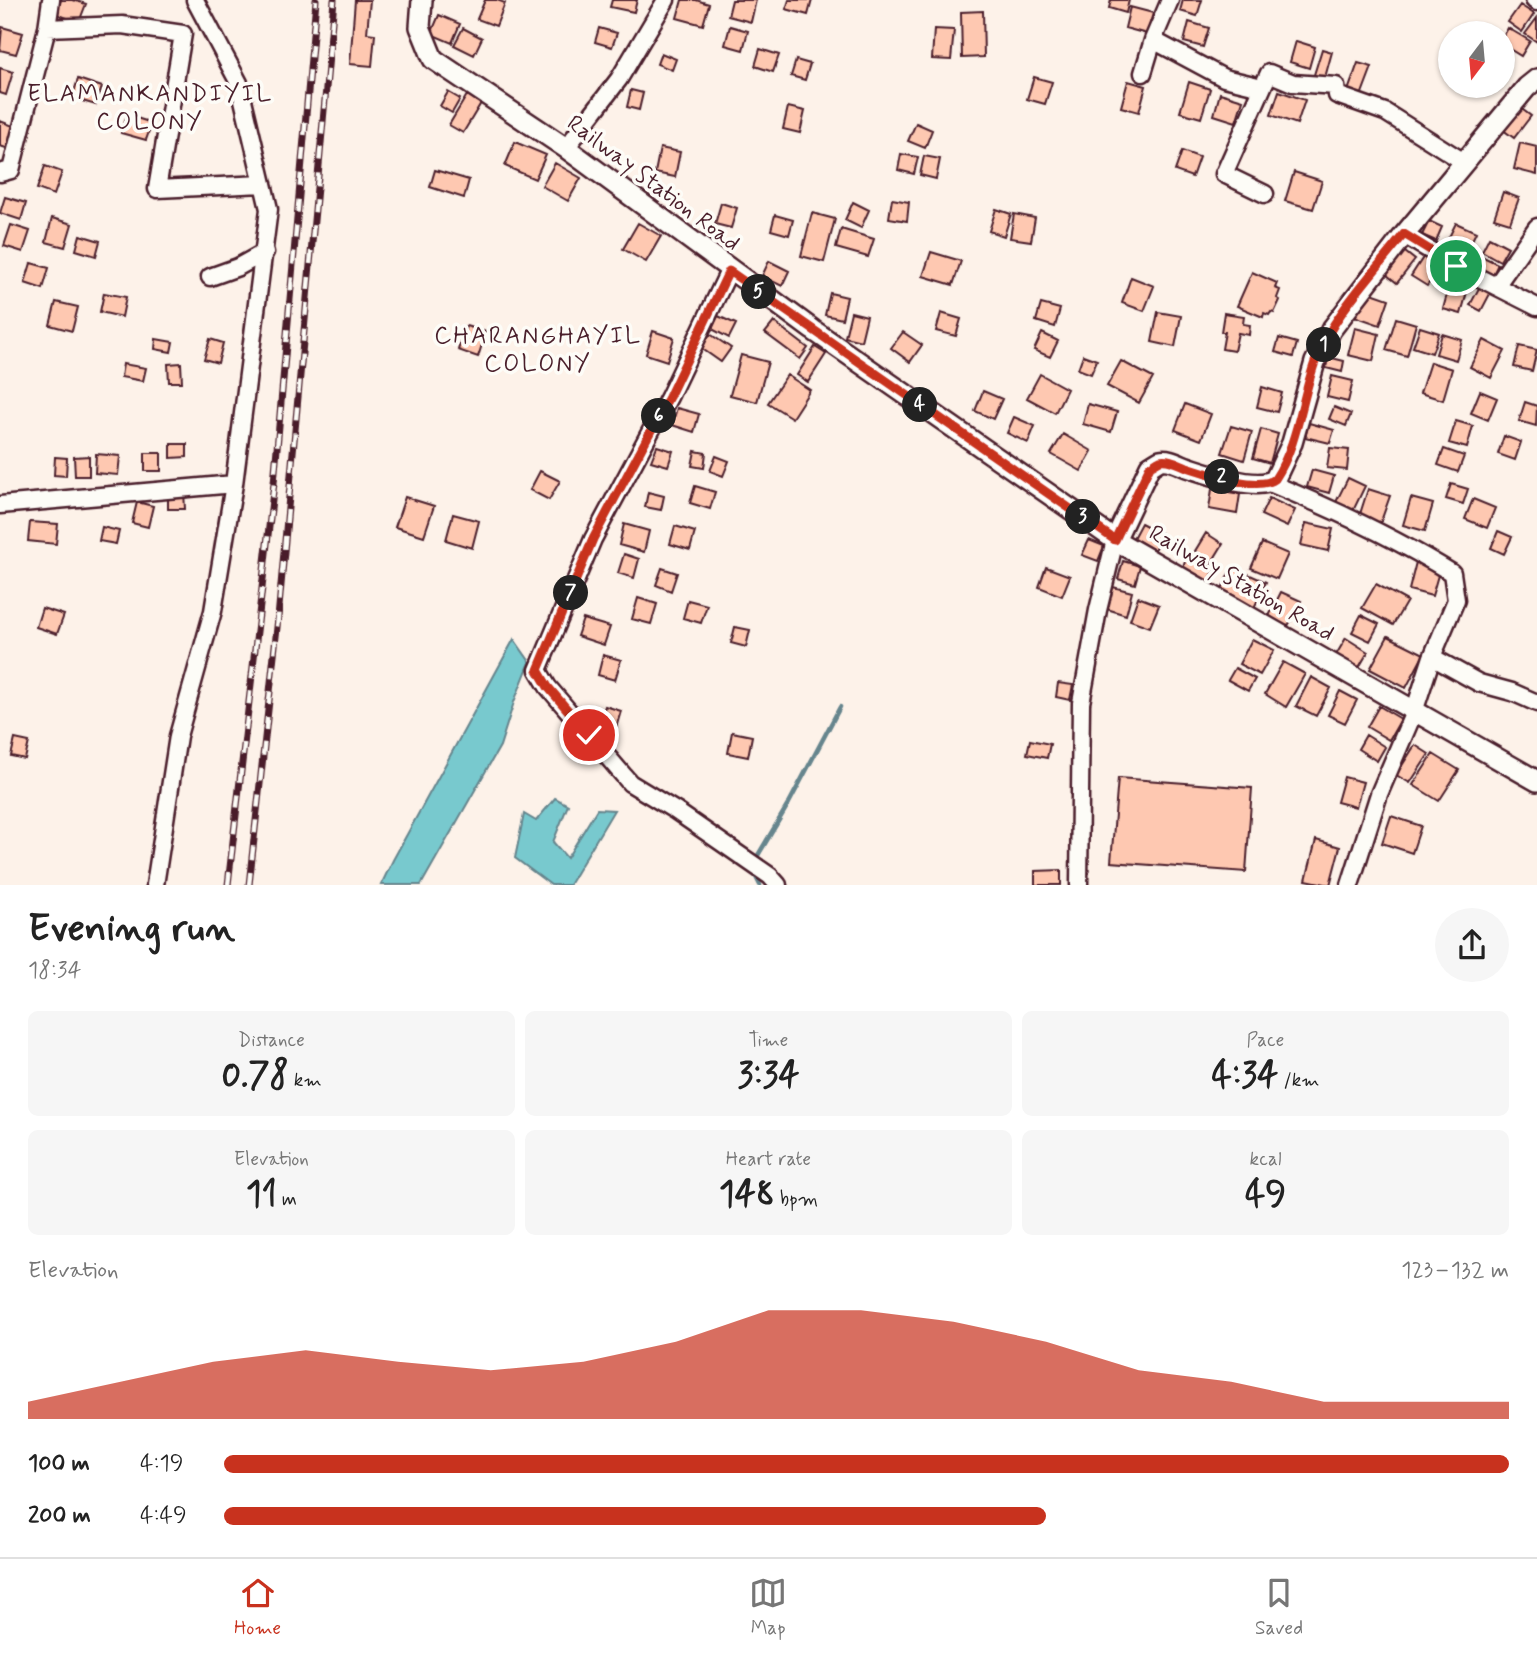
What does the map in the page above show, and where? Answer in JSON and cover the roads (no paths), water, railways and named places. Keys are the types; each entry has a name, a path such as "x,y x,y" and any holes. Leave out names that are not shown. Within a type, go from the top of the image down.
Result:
{"street":[{"path":"0,173 11,170 47,28 51,0"},
{"path":"155,885 178,736 213,611 234,484 269,209 239,83 195,0"},
{"name":"Railway Station Road","path":"422,0 419,27 433,58 566,148 729,271 1115,540 1537,781"},
{"path":"566,148 619,79 666,0"},
{"path":"1143,73 1170,0"},
{"path":"47,28 122,26 183,34 157,188 263,184"},
{"path":"1153,40 1223,78 1262,87"},
{"path":"1265,194 1224,174 1269,72 1293,83 1336,86 1337,95 1385,113 1464,162"},
{"path":"1270,483 1280,470 1292,443 1315,362 1331,330 1404,234 1527,87 1537,79"},
{"path":"1496,286 1537,227"},
{"path":"1404,234 1456,266 1537,307"},
{"path":"210,277 238,267 265,252"},
{"path":"729,271 669,397 593,539 538,670 548,687 630,783 677,811 760,869 778,885"},
{"path":"1079,885 1081,703 1098,610 1115,540 1150,466 1159,460 1169,460 1247,483 1270,483 1409,546 1452,573 1456,600 1432,657 1414,712 1379,794 1350,885"},
{"path":"0,505 234,484"},
{"path":"1432,657 1479,683 1512,692 1537,704"}],"water":[{"path":"514,639 530,662 500,746 421,885 381,885 393,860"},
{"path":"555,798 568,805 553,842 567,858 597,809 614,810 569,885 551,885 515,858 524,814 536,821"}],"waterway":[{"path":"754,862 840,707"},
{"path":"754,873 760,885"}],"railway":[{"path":"228,885 274,483 316,0"},
{"path":"249,885 278,618 334,0"}],"district":[{"name":"ELAMANKANDIYIL COLONY","path":"150,108"},
{"name":"CHARANGHAYIL COLONY","path":"538,350"}]}
